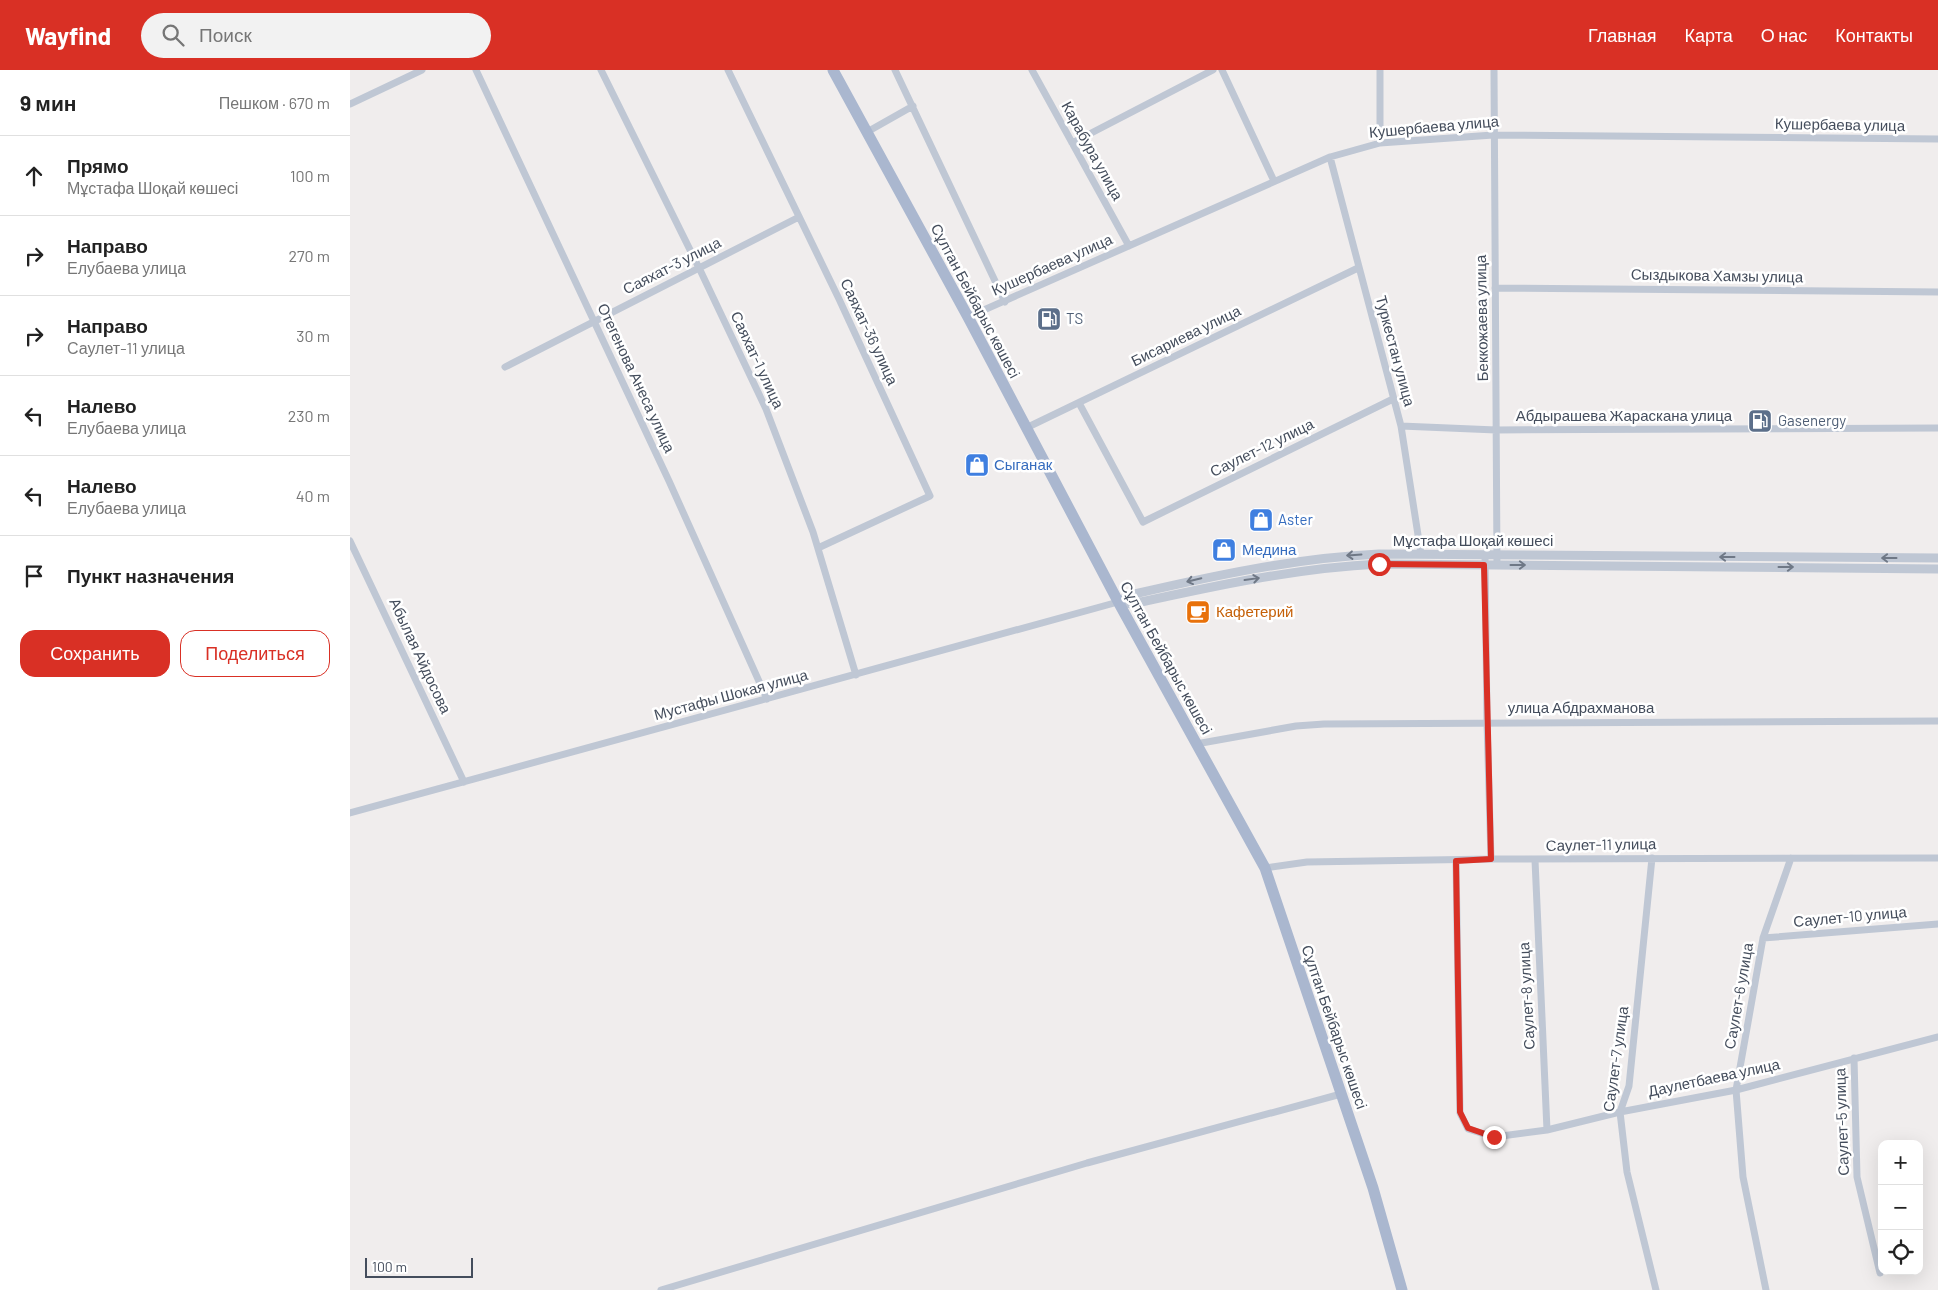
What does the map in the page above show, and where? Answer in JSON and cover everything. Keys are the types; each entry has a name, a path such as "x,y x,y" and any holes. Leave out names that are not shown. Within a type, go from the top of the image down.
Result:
{"main road":[{"name":"Сұлтан Бейбарыс көшесі","path":"833,70 968,317 1118,602 1264,868 1372,1188 1402,1290"}],"street":[{"path":"350,104 422,70"},
{"name":"Отегенова Анеса улица","path":"476,70 595,321 767,699"},
{"name":"Саяхат-1 улица","path":"601,70 766,409 818,548 856,675"},
{"name":"Саяхат-36 улица","path":"728,70 930,496 818,548"},
{"path":"895,70 1006,302"},
{"name":"Карабура улица","path":"1032,70 1129,246"},
{"path":"1072,143 1214,70"},
{"path":"1222,70 1274,181"},
{"path":"1380,70 1380,143"},
{"name":"Беккожаева улица","path":"1494,70 1497,565"},
{"path":"867,132 913,106"},
{"name":"Кушербаева улица","path":"968,317 1006,302 1330,157 1380,143 1493,134 1938,140"},
{"name":"Туркестан улица","path":"1330,157 1401,426 1421,554"},
{"name":"Саяхат-3 улица","path":"505,367 799,217"},
{"name":"Бисариева улица","path":"1026,428 1358,268"},
{"name":"Сыздыкова Хамзы улица","path":"1495,288 1938,292"},
{"name":"Саулет-12 улица","path":"1078,403 1143,522 1394,398"},
{"name":"Абдырашева Жараскана улица","path":"1401,426 1496,430 1938,428"},
{"name":"Абылая Айдосова","path":"350,542 464,782"},
{"name":"Мұстафа Шоқай көшесі","path":"1118,602 1130,595 1229,572 1351,555 1938,558"},
{"path":"1485,555 1486,722 1491,859"},
{"name":"Мұстафа Шоқай көшесі","path":"1118,602 1132,604 1230,582 1352,565 1938,569"},
{"name":"Мустафы Шокая улица","path":"350,813 1118,602"},
{"name":"улица Абдрахманова","path":"1196,744 1296,726 1486,722 1938,721"},
{"name":"Саулет-7 улица","path":"1652,858 1629,1086 1620,1112 1627,1172 1656,1290"},
{"name":"Саулет-6 улица","path":"1766,1290 1743,1177 1736,1090 1764,938 1791,858"},
{"name":"Саулет-11 улица","path":"1264,868 1307,862 1491,859 1938,858"},
{"name":"Саулет-8 улица","path":"1534,860 1548,1130"},
{"name":"Даулетбаева улица","path":"1456,861 1460,1112 1468,1128 1494,1137 1548,1130 1620,1112 1736,1090 1938,1037"},
{"name":"Саулет-10 улица","path":"1764,938 1938,924"},
{"name":"Саулет-5 улица","path":"1854,1058 1857,1177 1878,1265"},
{"path":"661,1290 1087,1162 1341,1094"}],"place":[{"name":"TS","path":"1049,319"},
{"name":"Gasenergy","path":"1760,421"},
{"name":"Сыганак","path":"977,465"},
{"name":"Aster","path":"1261,520"},
{"name":"Медина","path":"1224,550"},
{"name":"Кафетерий","path":"1198,612"}],"route":[{"path":"1379,564 1484,565 1486,722 1491,859 1456,861 1460,1112 1464,1124 1472,1131 1494,1137"}]}
